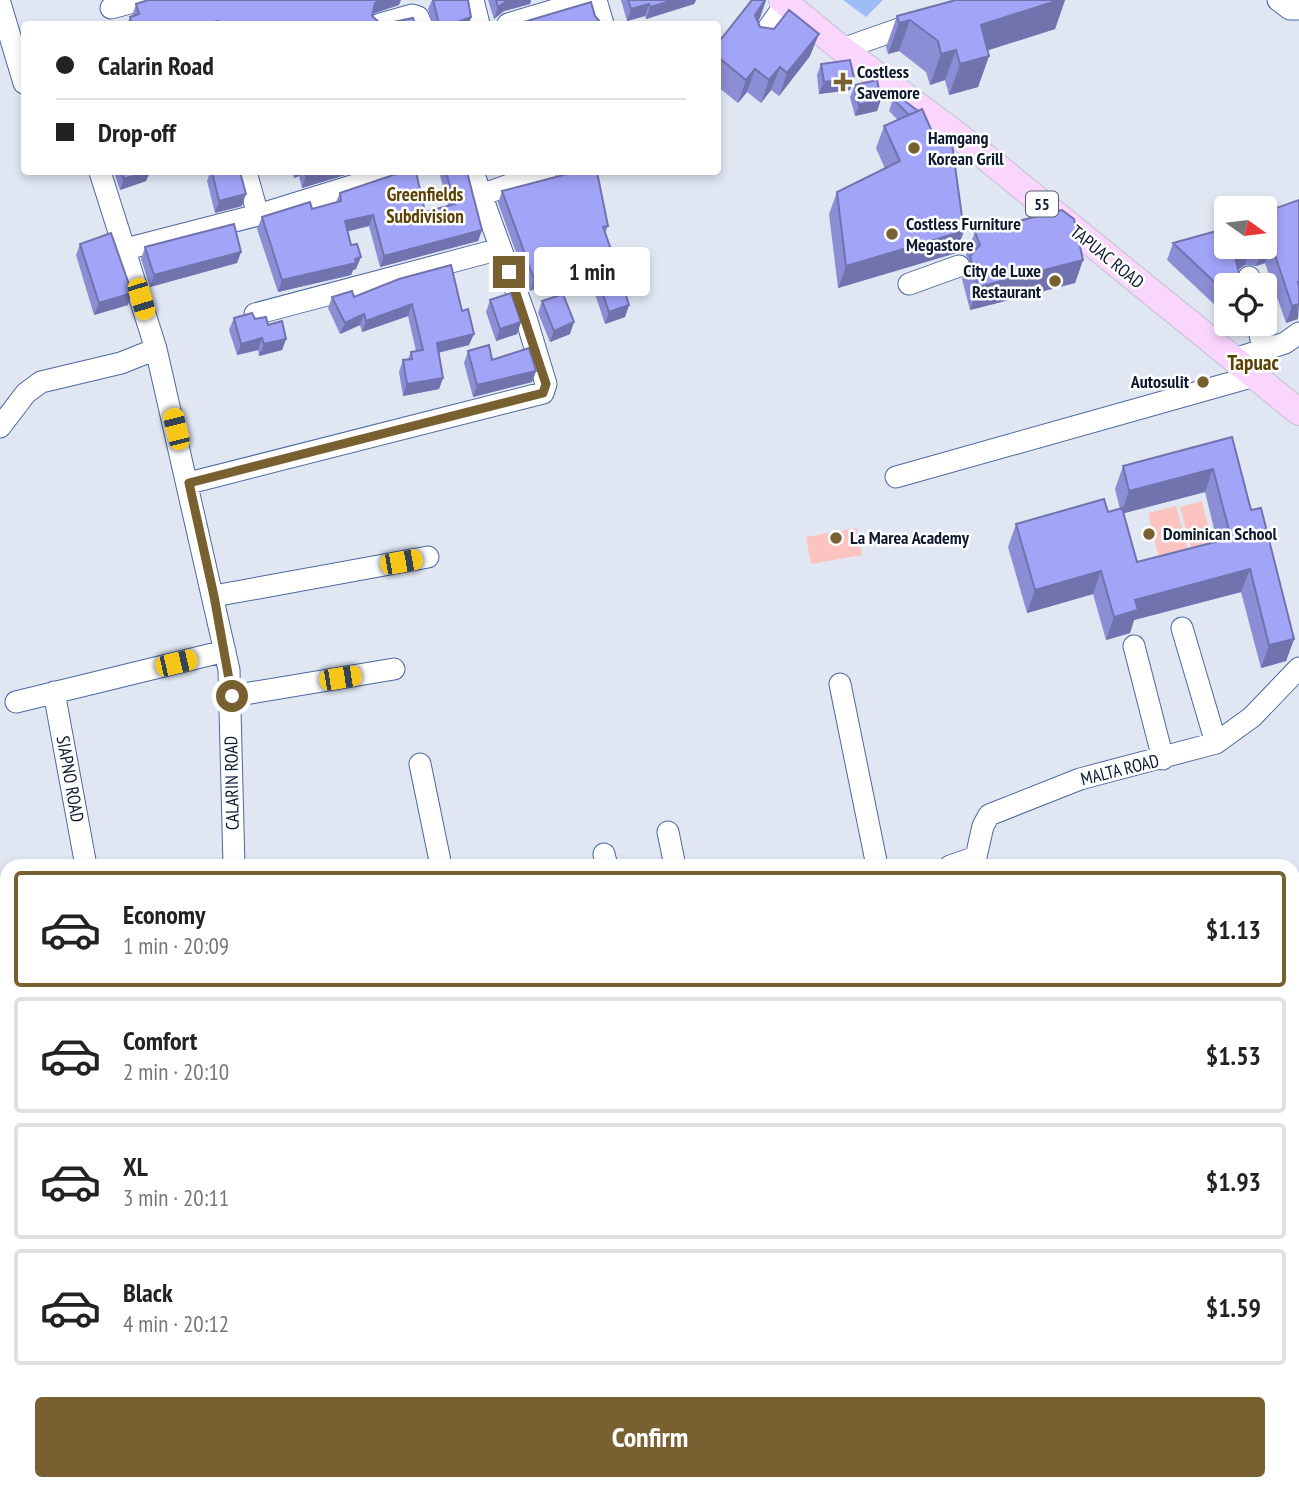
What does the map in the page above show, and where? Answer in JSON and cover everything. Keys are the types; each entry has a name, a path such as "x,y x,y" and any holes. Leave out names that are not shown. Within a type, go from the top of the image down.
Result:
{"main road":[{"name":"TAPUAC ROAD","path":"784,1 842,49 973,147 1070,236 1234,359 1299,412"}],"street":[{"path":"111,11 141,0"},
{"path":"473,0 478,21"},
{"path":"518,21 588,0"},
{"path":"596,0 602,21"},
{"path":"1278,0 1290,9 1299,9"},
{"path":"760,40 784,1"},
{"path":"0,3 21,73"},
{"path":"391,21 412,15 418,17 420,21"},
{"path":"842,49 939,16"},
{"name":"CALARIN ROAD","path":"101,175 156,349 189,483 225,651 232,696 234,859"},
{"path":"248,175 258,215"},
{"path":"126,249 258,215 387,175"},
{"path":"189,483 543,393 546,384 530,331 474,175"},
{"path":"481,195 538,175"},
{"path":"255,314 500,249"},
{"path":"909,284 959,266"},
{"path":"1234,359 1285,342 1299,333"},
{"path":"1260,336 1263,350"},
{"path":"0,427 26,393 41,382 121,363 156,349"},
{"path":"896,477 1255,376"},
{"path":"214,596 428,557"},
{"path":"1182,628 1216,743"},
{"path":"1134,646 1163,759"},
{"path":"16,702 225,651"},
{"name":"MALTA ROAD","path":"973,859 976,858 986,819 998,810 1080,779 1216,743 1252,717 1299,668"},
{"path":"232,696 394,669"},
{"path":"840,684 876,859"},
{"name":"SIAPNO ROAD","path":"54,692 85,859"},
{"path":"420,764 440,859"},
{"path":"668,832 674,859"}],"shaded area":[{"path":"1202,501 1212,542 1191,548 1180,507"},
{"path":"1176,506 1191,561 1162,569 1148,513"},
{"path":"857,528 862,555 811,564 806,537"}],"water":[{"path":"843,0 883,0 866,17"}],"building":[{"path":"148,0 383,0 375,3 372,16 378,21 131,21 130,17 139,14 136,4"},
{"path":"433,0 468,0 471,17 460,21 438,21"},
{"path":"496,0 508,0 498,7"},
{"path":"628,0 674,0 631,9"},
{"path":"752,0 765,0 755,15 760,27 774,29 789,10 819,34 787,73 780,67 769,80 755,69 746,80 721,59 721,39"},
{"path":"956,0 1059,0 981,25 989,56 960,64 956,50 941,54 938,41 910,20 899,23 897,16"},
{"path":"591,2 599,21 527,21"},
{"path":"850,60 854,78 824,82 821,64"},
{"path":"877,80 881,99 859,105 855,85"},
{"path":"897,95 918,111 909,115 893,99"},
{"name":"Costless Furniture Megastore","path":"922,109 937,143 951,137 964,231 846,266 837,192 900,161 884,126"},
{"path":"213,175 241,175 246,194 219,201"},
{"path":"393,175 417,175 425,212 455,204 447,175 468,175 482,230 384,256 373,215 345,221 351,245 357,244 361,257 355,259 356,263 282,280 262,217 310,202 312,209 341,201 340,193"},
{"path":"563,175 598,175 608,226 603,227 613,255 564,272 559,269 534,279 502,191"},
{"path":"1299,200 1299,304 1292,306 1276,259 1278,207"},
{"path":"1062,210 1074,219 1083,260 978,287 970,256 980,245 975,232"},
{"path":"234,224 241,252 154,275 145,247"},
{"path":"1213,232 1214,259 1235,259 1239,273 1214,273 1214,282 1173,243"},
{"path":"111,233 132,293 99,303 80,244"},
{"path":"451,265 462,311 468,309 474,334 437,343 443,378 407,384 403,360 412,359 411,352 423,350 412,304 366,321 364,314 345,323 332,297 352,291 354,297 399,279"},
{"path":"620,276 629,305 609,312 599,283"},
{"path":"511,293 521,322 500,329 490,300"},
{"path":"563,294 574,322 554,331 542,301"},
{"path":"252,313 255,319 266,317 268,325 282,321 286,339 264,344 262,338 241,344 234,318"},
{"path":"489,345 492,360 529,348 536,371 477,385 468,351"},
{"path":"1232,437 1251,510 1261,508 1294,639 1269,645 1250,569 1135,600 1138,610 1114,617 1101,571 1035,590 1016,524 1104,499 1108,512 1122,508 1137,562 1231,538 1213,469 1129,491 1123,466"}],"place":[{"name":"Costless Savemore","path":"843,82"},
{"name":"Hamgang Korean Grill","path":"914,148"},
{"name":"Costless Furniture Megastore","path":"892,234"},
{"name":"City de Luxe Restaurant","path":"1055,281"},
{"name":"Autosulit","path":"1203,382"},
{"name":"Dominican School","path":"1149,534"},
{"name":"La Marea Academy","path":"836,538"}],"district":[{"name":"Greenfields Subdivision","path":"425,205"},
{"name":"Tapuac","path":"1253,363"}],"route":[{"path":"232,696 229,670 189,483 543,393 546,384 509,272"}]}
